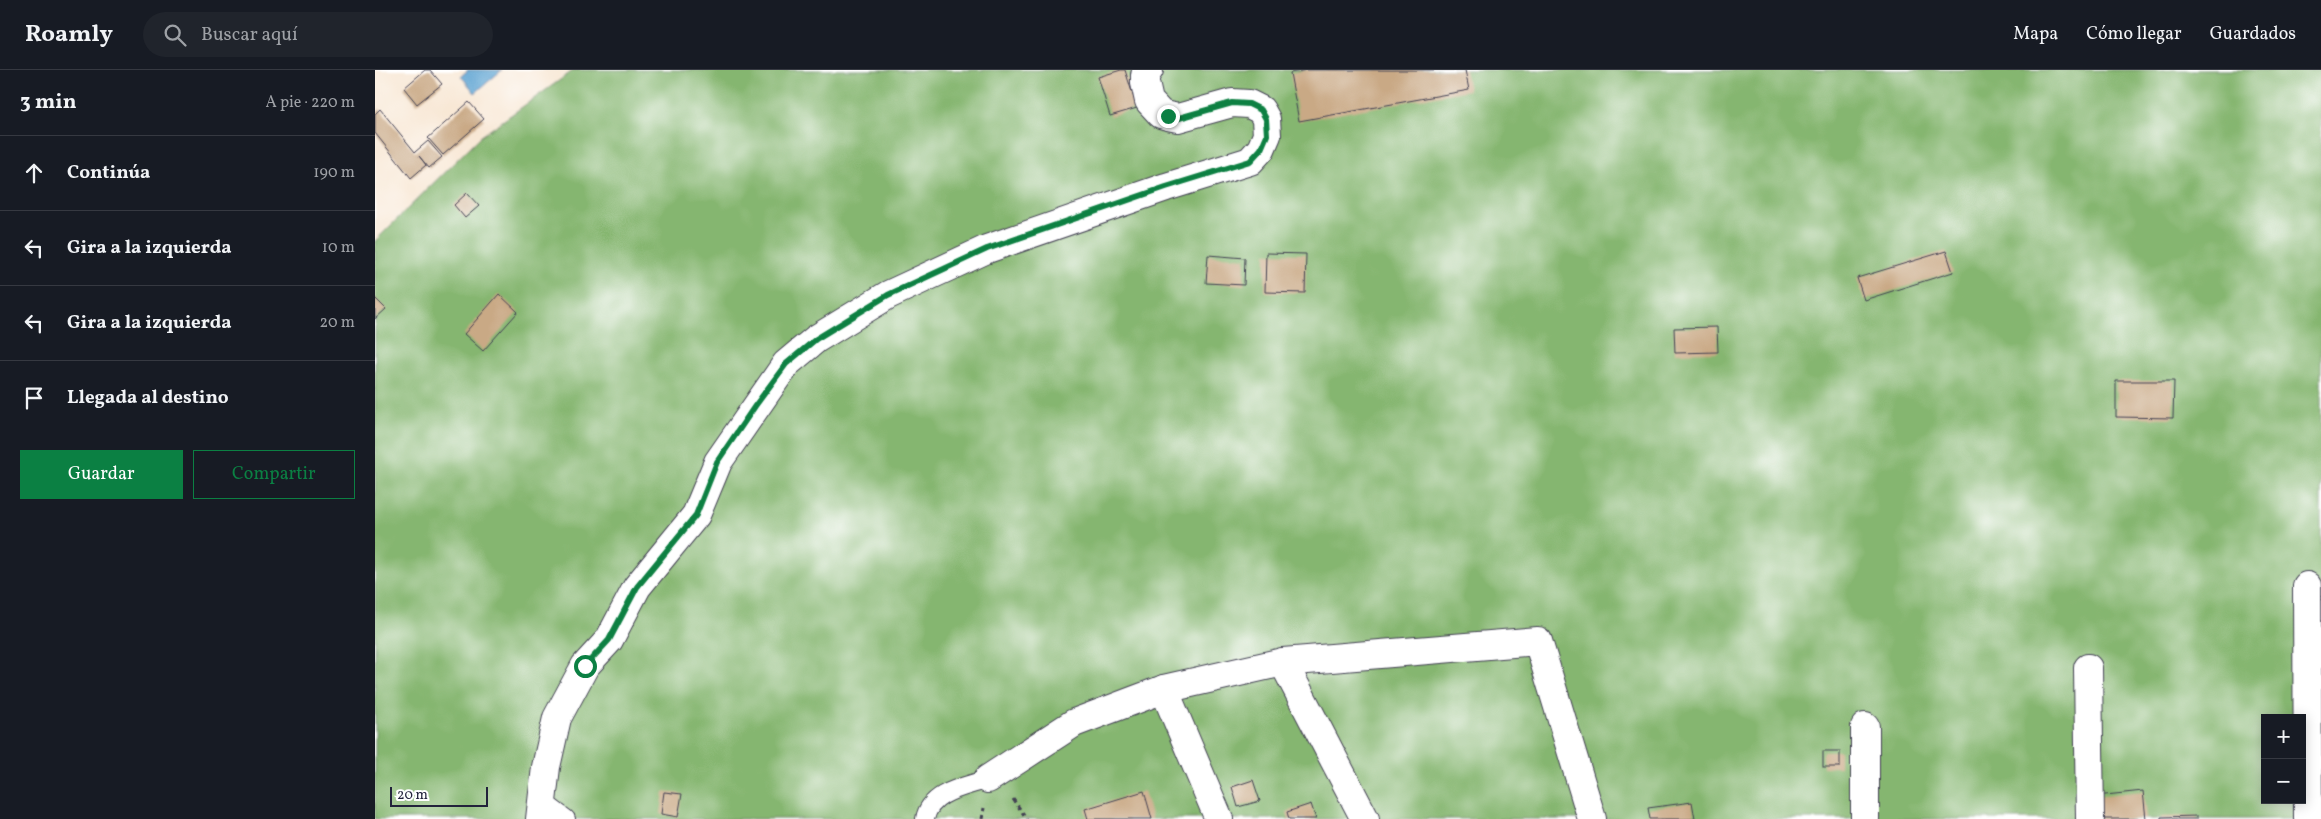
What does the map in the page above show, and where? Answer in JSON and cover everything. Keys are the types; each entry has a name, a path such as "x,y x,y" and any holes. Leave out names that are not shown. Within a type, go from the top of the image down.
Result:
{"street":[{"path":"541,810 546,767 557,718 585,666 609,640 637,587 696,515 717,462 786,364 816,339 888,295 978,253 1175,184 1250,161 1261,149 1267,135 1266,119 1261,110 1249,104 1232,103 1179,118 1168,116 1153,107 1146,94 1145,76 1149,70"},
{"path":"2307,586 2308,819"},
{"path":"988,780 1075,723 1164,689 1283,662 1538,641 1592,819"},
{"path":"1283,662 1365,819"},
{"path":"2088,668 2090,819"},
{"path":"1164,689 1219,819"},
{"path":"1865,726 1865,819"}],"lane":[{"path":"925,819 926,812 943,794 988,780"},
{"path":"541,810 566,819"}],"green space":[{"path":"574,70 2321,70 2321,819 375,819 375,241 480,137"}],"water":[{"path":"468,70 502,70 475,93 461,76"}],"building":[{"path":"425,70 430,70 442,84 417,104 404,88"},
{"path":"1125,70 1137,108 1110,116 1098,77"},
{"path":"1307,70 1465,70 1469,90 1299,121 1290,73"},
{"path":"469,102 484,119 443,155 428,138"},
{"path":"380,109 415,152 428,141 442,157 429,168 419,156 426,165 411,178 375,133 375,114"},
{"path":"467,193 479,206 465,218 454,205"},
{"path":"1946,251 1953,272 1864,300 1857,278"},
{"path":"1266,253 1306,254 1305,293 1265,292"},
{"path":"1208,255 1245,258 1244,285 1206,283"},
{"path":"499,294 518,312 483,351 464,334"},
{"path":"375,298 386,309 375,319"},
{"path":"1717,327 1718,352 1675,353 1674,328"},
{"path":"2116,381 2174,381 2173,418 2116,417"},
{"path":"1823,751 1840,751 1840,767 1823,767"},
{"path":"1253,780 1260,801 1238,807 1232,787"},
{"path":"1144,791 1152,819 1088,819 1085,809"},
{"path":"2143,791 2146,819 2099,819 2096,796"},
{"path":"664,792 682,794 678,817 661,814"},
{"path":"1692,802 1695,819 1650,819 1648,808"},
{"path":"1311,804 1316,819 1289,819 1287,812"},
{"path":"2197,816 2197,819 2161,819 2161,817"}],"route":[{"path":"585,666 609,640 637,587 696,515 717,462 755,406 786,364 816,339 888,295 987,249 1166,187 1250,161 1261,149 1267,135 1266,119 1261,110 1249,104 1232,103 1179,118 1168,116"}]}
